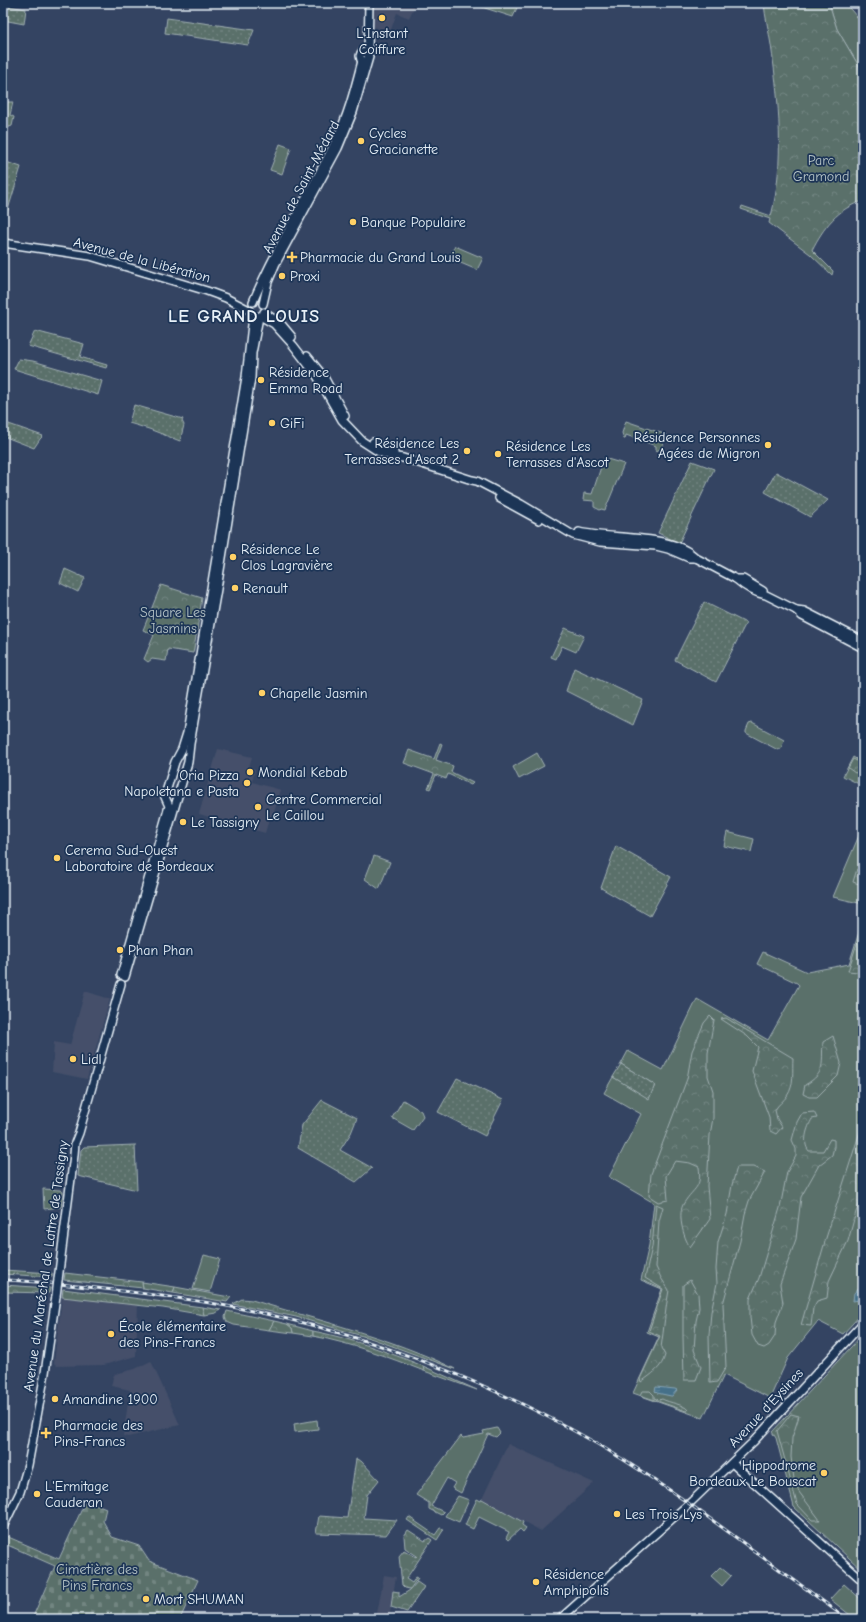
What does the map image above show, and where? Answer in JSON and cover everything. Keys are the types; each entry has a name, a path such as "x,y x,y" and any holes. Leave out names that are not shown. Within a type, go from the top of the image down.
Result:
{"main road":[{"name":"Avenue de Saint-Médard","path":"364,3 365,56"},
{"name":"Avenue de Saint-Médard","path":"220,551 247,368 248,352 256,310 275,253 342,133 350,112 365,56 369,3"},
{"name":"Avenue de la Libération","path":"3,243 90,256 207,291 256,310"},
{"path":"256,310 282,325 320,372 342,413 350,424 366,438 403,458 472,480 474,484 554,528 606,537 649,540 684,549 696,558 736,579 743,579 762,589 766,595 796,610 802,616 863,648"},
{"name":"Avenue du Maréchal de Lattre de Tassigny","path":"3,1527 20,1492 28,1465 46,1373 74,1155 74,1142 78,1133 172,808 188,762 220,551"},
{"name":"Avenue du Maréchal de Lattre de Tassigny","path":"172,808 165,797 175,762 182,749 187,733 212,599"},
{"path":"796,610 804,611 863,641"},
{"name":"Avenue d'Eysines","path":"560,1619 692,1501 754,1442 863,1323"},
{"path":"732,1463 863,1581"}],"shaded area":[{"path":"374,3 416,3 409,18 397,13 390,32 374,27"},
{"path":"218,749 252,757 249,767 255,769 252,782 281,790 273,816 270,816 265,833 199,814"},
{"path":"85,991 110,999 87,1079 52,1072 54,1042 70,1045"},
{"name":"École élémentaire des Pins-Francs","path":"62,1297 138,1305 136,1356 104,1365 57,1366 54,1363"},
{"path":"151,1361 180,1425 128,1437 123,1436 130,1390 111,1386 113,1377 115,1374 135,1369"},
{"path":"508,1444 594,1483 541,1531 482,1499"},
{"path":"384,1575 396,1577 389,1619 376,1619"}],"green space":[{"path":"469,3 519,3 513,17"},
{"name":"Parc Gramond","path":"764,3 829,3 837,29 863,73 863,111 860,117 863,119 863,201 854,204 832,220 821,234 812,250 833,271 832,275 810,254 769,223 770,219 741,209 742,206 771,216 778,175 778,109 774,66"},
{"path":"829,3 845,3 863,24 863,73 837,29"},
{"path":"3,5 26,9 24,24 3,20"},
{"path":"167,18 254,30 248,45 165,33"},
{"path":"3,102 13,102 10,115 14,117 12,126 4,129"},
{"path":"280,144 291,148 282,174 270,170"},
{"path":"3,161 21,167 3,226"},
{"path":"455,246 483,258 477,270 449,258"},
{"path":"35,331 84,344 80,357 107,365 106,368 28,346"},
{"path":"19,359 33,361 102,381 98,395 14,369"},
{"path":"134,405 183,419 182,421 184,425 180,441 129,423"},
{"path":"626,421 667,435 661,449 656,451 656,446 626,435 624,439 622,433"},
{"path":"3,422 43,436 34,448 3,436"},
{"path":"604,458 624,464 605,510 600,510 594,507 594,501 583,500 584,493 592,494"},
{"path":"692,461 714,469 679,543 658,533"},
{"path":"776,472 828,500 810,517 765,492"},
{"path":"65,569 85,578 78,592 60,583"},
{"name":"Square Les Jasmins","path":"161,585 202,598 194,649 193,653 168,649 166,661 152,659 148,662 144,659 154,635 143,630"},
{"path":"704,602 746,623 716,682 675,660"},
{"path":"565,628 584,636 576,652 562,646 556,659 551,657"},
{"path":"574,668 643,700 633,725 566,691"},
{"path":"752,723 784,740 781,749 778,750 746,733 749,724"},
{"path":"440,743 442,744 436,760 453,766 451,772 473,783 471,785 448,774 446,779 436,775 430,789 428,788 434,774 404,763 409,750 434,759"},
{"path":"537,753 544,766 519,779 513,767"},
{"path":"853,757 863,763 863,782 861,785 843,776"},
{"path":"853,759 863,764 860,771 855,773 848,768"},
{"path":"727,832 754,839 751,852 724,846"},
{"path":"860,833 863,834 863,904 833,897"},
{"path":"616,846 671,877 650,916 601,888"},
{"path":"374,856 390,862 379,889 365,879"},
{"path":"857,869 863,871 859,884 853,882"},
{"path":"863,919 863,1312 843,1334 818,1321 788,1358 770,1398 724,1375 703,1418 633,1393 659,1337 647,1332 662,1289 641,1280 649,1245 654,1203 609,1177 641,1114 604,1093 613,1077 649,1098 655,1085 621,1064 628,1051 663,1070 697,999 768,1040 799,985 757,964 763,952 807,972 849,964"},
{"path":"863,925 863,942 860,955 863,958 863,977 858,972 848,971"},
{"path":"710,1016 714,1020 708,1053 708,1076 713,1091 713,1118 710,1135 707,1186 710,1219 690,1247 683,1231 681,1213 684,1203 698,1184 700,1174 699,1167 690,1163 675,1161 666,1176 668,1200 658,1202 649,1196 651,1174 687,1079 692,1051 704,1023"},
{"path":"726,1018 793,1058 793,1077 790,1092 775,1110 777,1119 782,1127 776,1134 770,1131 769,1117 752,1071 758,1047 747,1036 721,1019"},
{"path":"833,1036 841,1063 838,1076 817,1097 809,1097 803,1094 805,1085 817,1076 820,1071 822,1067 823,1042"},
{"path":"621,1064 655,1085 649,1099 613,1077"},
{"path":"457,1078 503,1100 485,1136 438,1112"},
{"path":"322,1100 357,1118 351,1133 340,1150 372,1168 356,1182 298,1148 302,1125"},
{"path":"403,1100 421,1111 423,1116 413,1130 392,1118"},
{"path":"814,1112 817,1118 812,1119 808,1127 806,1135 807,1148 809,1151 823,1151 830,1139 834,1140 834,1147 832,1155 819,1165 801,1197 796,1239 780,1284 783,1303 776,1322 775,1336 769,1345 764,1348 758,1346 752,1335 750,1299 759,1278 780,1208 787,1172 796,1156 796,1149 792,1140 797,1122 802,1113"},
{"path":"863,1122 863,1195 856,1212 848,1241 829,1281 827,1298 817,1301 813,1308 811,1326 801,1325 826,1238"},
{"path":"135,1145 137,1190 78,1176 81,1150 84,1147"},
{"path":"737,1167 754,1167 765,1172 749,1201 723,1304 726,1367 717,1382 710,1383 709,1335 711,1312 717,1283 716,1269 718,1242 727,1214"},
{"path":"43,1189 60,1190 63,1192 61,1207 44,1209"},
{"path":"656,1204 663,1207 659,1221 656,1267 669,1290 661,1348 665,1355 662,1364 641,1382 640,1379 660,1336 649,1331 663,1289 645,1278 652,1247"},
{"path":"204,1255 220,1259 210,1292 193,1289"},
{"path":"3,1270 52,1273 52,1277 3,1274"},
{"path":"65,1273 142,1282 143,1288 64,1280"},
{"path":"690,1280 698,1294 699,1308 696,1321 694,1350 701,1367 696,1380 684,1380 683,1285"},
{"path":"142,1282 175,1287 173,1293 143,1288"},
{"path":"3,1285 50,1288 49,1293 3,1292"},
{"path":"175,1287 231,1297 227,1302 173,1293"},
{"path":"63,1289 202,1307 204,1315 163,1308 62,1297"},
{"path":"242,1299 252,1300 380,1339 455,1369 373,1339 296,1317 233,1304"},
{"path":"202,1307 221,1310 216,1313 204,1315"},
{"path":"227,1311 274,1321 269,1330 234,1325 227,1322 225,1317"},
{"path":"274,1321 287,1324 292,1328 293,1333 269,1330"},
{"path":"287,1324 313,1331 313,1336 293,1333 292,1328"},
{"path":"313,1331 355,1341 383,1351 423,1366 424,1371 355,1346 313,1336"},
{"name":"Hippodrome Bordeaux Le Bouscat","path":"863,1334 863,1571 794,1507 776,1438 772,1432"},
{"path":"423,1366 477,1390 424,1371"},
{"path":"642,1391 650,1391 654,1395 654,1398 680,1405 688,1410 686,1411 640,1395"},
{"path":"791,1414 799,1416 792,1438 791,1457 794,1479 799,1492 820,1520 812,1520 797,1504 777,1431"},
{"path":"317,1420 318,1429 295,1432 294,1424"},
{"path":"497,1428 500,1433 496,1437 488,1434 461,1493 452,1488 455,1483 447,1478 431,1506 444,1512 441,1515 429,1509 429,1503 416,1495 461,1436 463,1438 484,1434 483,1431"},
{"path":"356,1459 361,1461 379,1480 367,1495 364,1518 397,1520 386,1535 316,1533 319,1516 347,1518"},
{"path":"458,1496 469,1500 459,1522 445,1516"},
{"path":"477,1499 481,1501 482,1499 523,1522 522,1525 526,1528 523,1532 520,1529 508,1540 506,1538 509,1532 479,1517 473,1529 465,1525"},
{"name":"Cimetière des Pins Francs","path":"86,1500 106,1508 103,1521 112,1537 139,1546 149,1561 198,1580 180,1619 32,1619 55,1566 3,1543 6,1536 59,1559"},
{"path":"409,1517 435,1535 440,1528 444,1529 437,1540 407,1520"},
{"path":"408,1530 425,1541 429,1538 432,1540 406,1579 412,1583 416,1577 418,1578 410,1589 405,1588 402,1585 399,1556 404,1550 416,1557 417,1556 405,1548 404,1536"},
{"path":"720,1567 731,1576 722,1586 711,1576"},
{"path":"417,1582 424,1587 407,1612 391,1607 393,1591 399,1592 399,1597 410,1590"},
{"path":"844,1584 863,1601 863,1619 855,1619 830,1599"}],"water":[{"path":"863,1283 863,1295 859,1300 853,1301 854,1293"},
{"path":"656,1387 677,1390 671,1396 657,1393 655,1391"}],"railway":[{"path":"3,1280 31,1281 152,1295 216,1304 265,1314 360,1339 453,1373 543,1415 587,1438 626,1461 701,1512 847,1619"}],"place":[{"name":"L'Instant Coiffure","path":"382,18"},
{"name":"Cycles Gracianette","path":"361,141"},
{"name":"Banque Populaire","path":"353,222"},
{"name":"Pharmacie du Grand Louis","path":"292,257"},
{"name":"Proxi","path":"282,276"},
{"name":"Résidence Emma Road","path":"261,380"},
{"name":"GiFi","path":"272,423"},
{"name":"Résidence Personnes Agées de Migron","path":"768,445"},
{"name":"Résidence Les Terrasses d'Ascot 2","path":"467,451"},
{"name":"Résidence Les Terrasses d'Ascot","path":"498,454"},
{"name":"Résidence Le Clos Lagravière","path":"233,557"},
{"name":"Renault","path":"235,588"},
{"name":"Chapelle Jasmin","path":"262,693"},
{"name":"Mondial Kebab","path":"250,772"},
{"name":"Oria Pizza Napoletana e Pasta","path":"247,783"},
{"name":"Centre Commercial Le Caillou","path":"258,807"},
{"name":"Le Tassigny","path":"183,822"},
{"name":"Cerema Sud-Ouest Laboratoire de Bordeaux","path":"57,858"},
{"name":"Phan Phan","path":"120,950"},
{"name":"Lidl","path":"73,1059"},
{"name":"École élémentaire des Pins-Francs","path":"111,1334"},
{"name":"Amandine 1900","path":"55,1399"},
{"name":"Pharmacie des Pins-Francs","path":"46,1433"},
{"name":"Hippodrome Bordeaux Le Bouscat","path":"824,1473"},
{"name":"L'Ermitage Cauderan","path":"37,1494"},
{"name":"Les Trois Lys","path":"617,1514"},
{"name":"Résidence Amphipolis","path":"536,1582"},
{"name":"Mort SHUMAN","path":"146,1599"}],"district":[{"name":"LE GRAND LOUIS","path":"244,316"}]}
